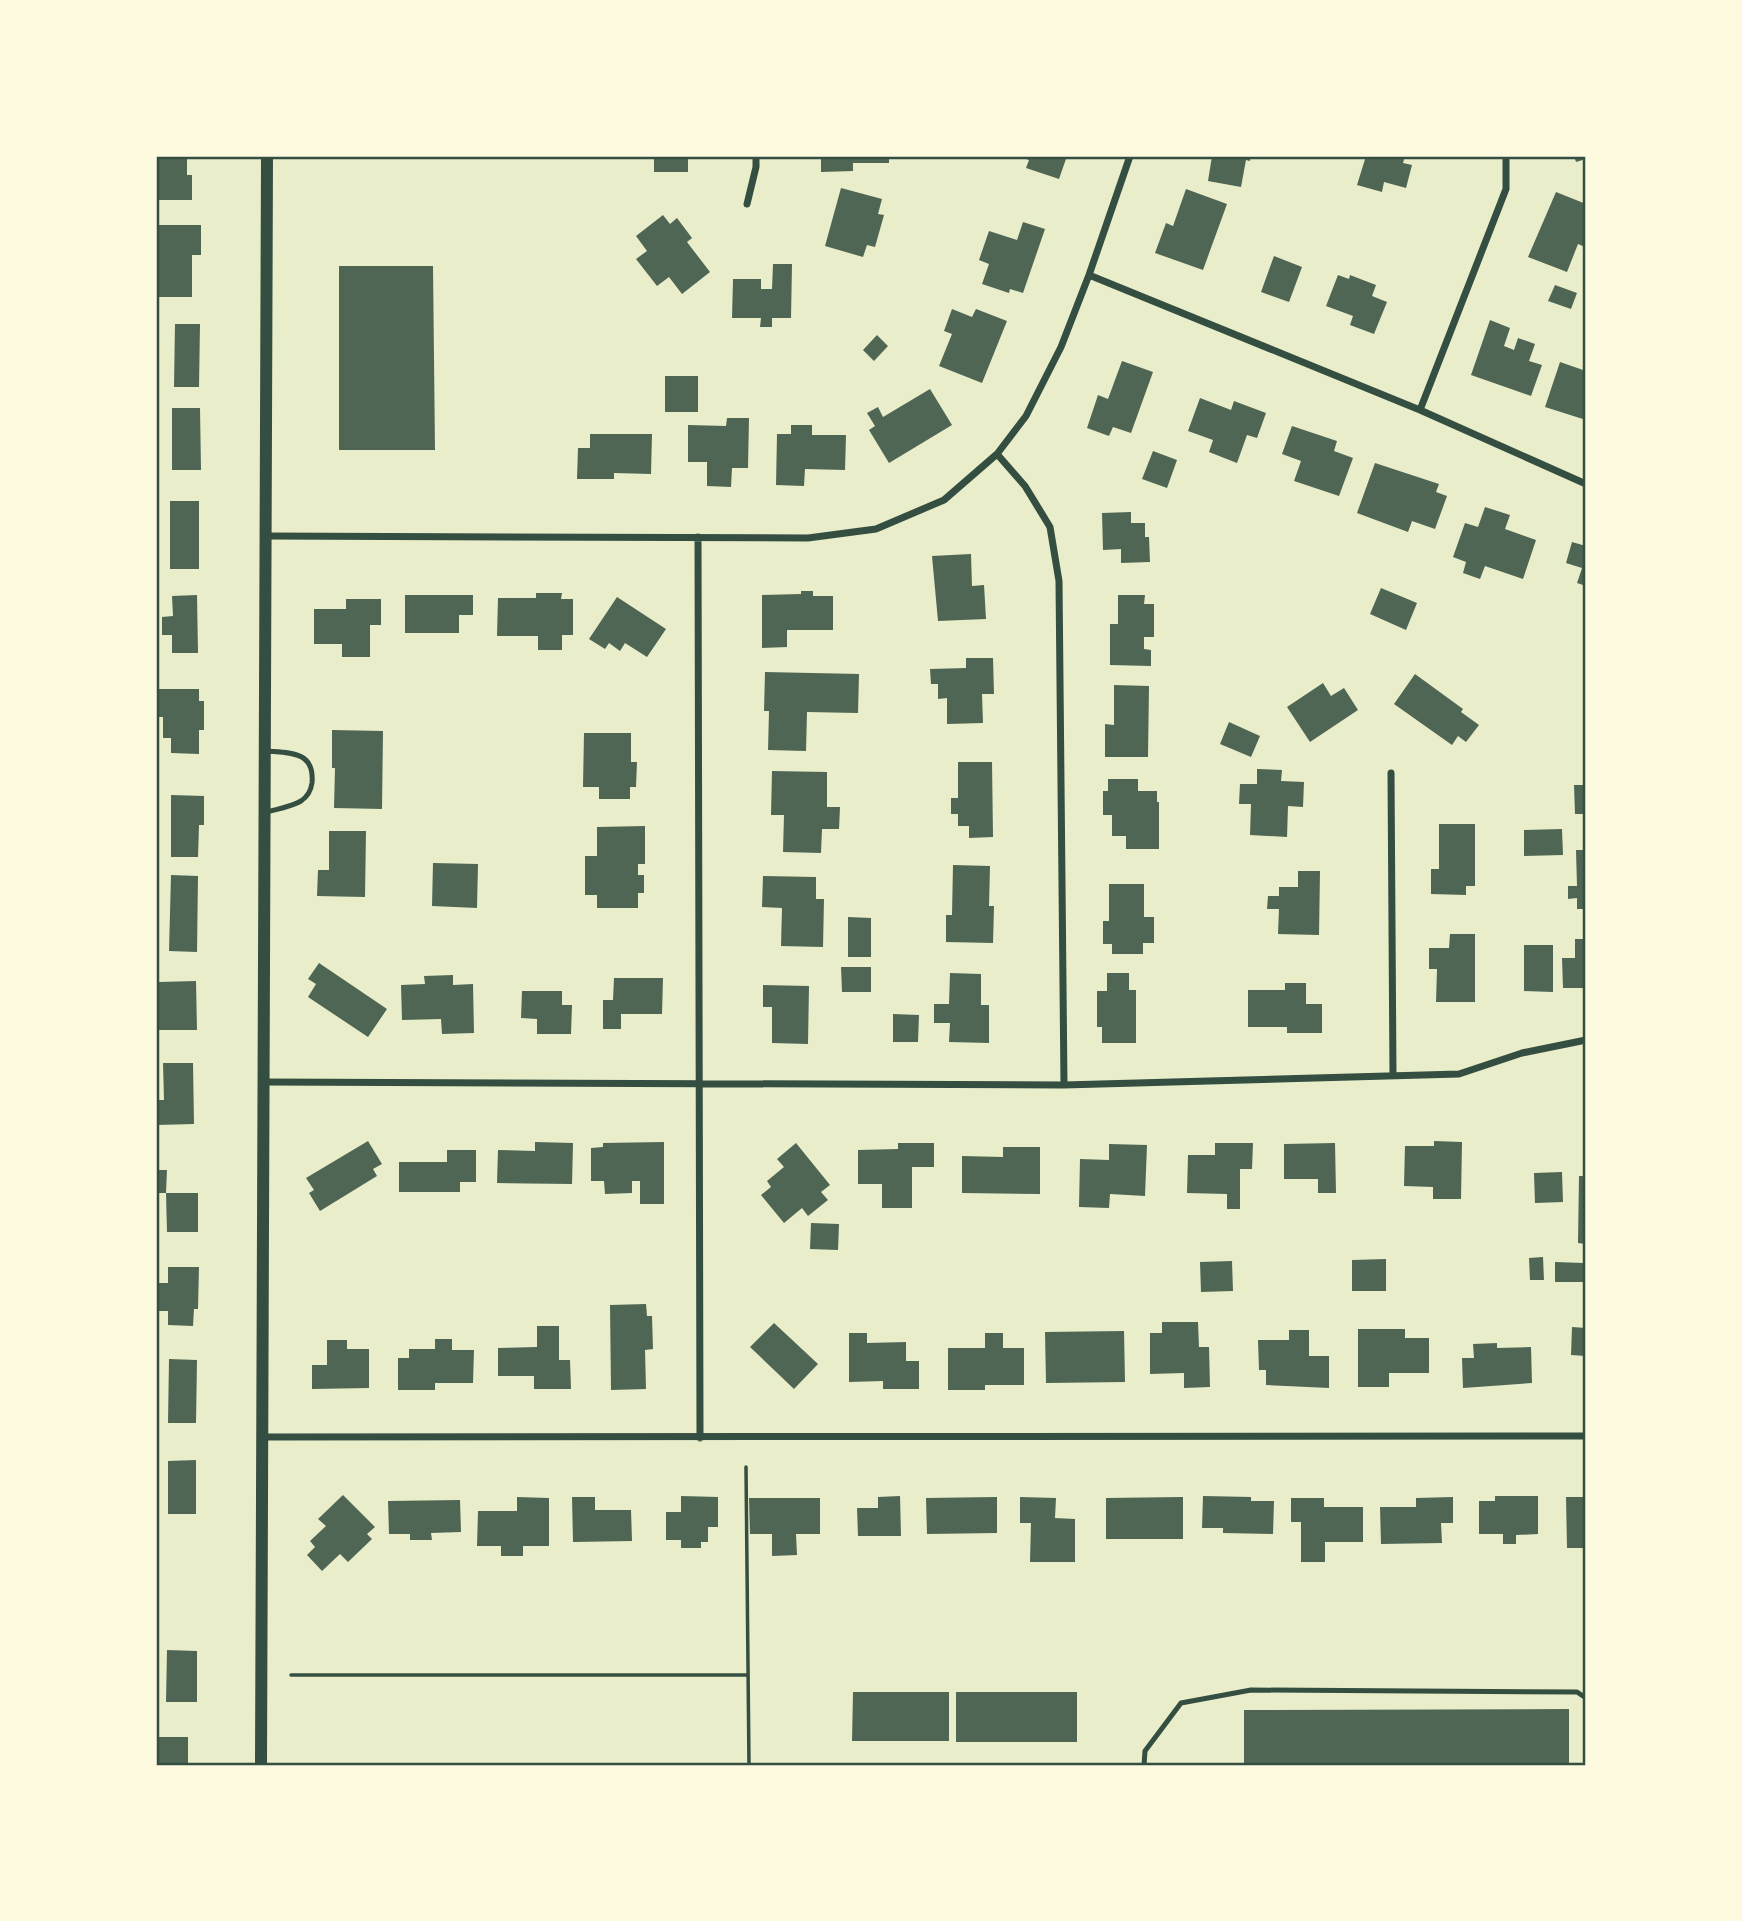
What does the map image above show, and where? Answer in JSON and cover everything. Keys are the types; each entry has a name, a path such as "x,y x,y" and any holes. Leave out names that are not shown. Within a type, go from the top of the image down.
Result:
{"street":[{"path":"261,1765 267,156"},
{"path":"747,204 756,156"},
{"path":"265,536 808,538 876,529 944,500 998,454 1027,416 1060,347 1089,275 1130,156"},
{"path":"1420,410 1506,189 1506,156"},
{"path":"1089,275 1420,410 1586,484"},
{"path":"998,454 1025,486 1049,527 1059,581 1064,1085"},
{"path":"698,537 701,1438"},
{"path":"1391,774 1393,1076"},
{"path":"263,1083 1064,1085 1459,1074 1522,1053 1586,1040"},
{"path":"262,1437 1586,1436"}],"lane":[{"path":"264,751 299,755 310,766 312,787 299,803 264,813"},
{"path":"1144,1765 1145,1751 1181,1703 1251,1690 1577,1692 1586,1698"}],"path":[{"path":"746,1467 749,1765"},
{"path":"291,1675 748,1675"}],"building":[{"path":"156,156 187,156 187,175 192,175 192,200 156,200"},
{"path":"654,156 688,156 688,172 654,172"},
{"path":"821,156 889,156 889,163 853,163 853,171 821,172"},
{"path":"1017,156 1067,156 1059,179 1026,168 1029,160"},
{"path":"1212,156 1251,156 1250,161 1246,160 1241,187 1208,181"},
{"path":"1366,156 1405,156 1403,163 1412,165 1406,188 1384,182 1382,192 1357,185"},
{"path":"1574,156 1586,156 1586,159 1576,162"},
{"path":"841,188 882,199 878,214 884,215 875,247 867,245 863,257 825,246"},
{"path":"1186,189 1227,204 1203,270 1155,253 1166,223 1173,226"},
{"path":"1556,192 1586,204 1583,233 1586,234 1585,247 1578,244 1567,272 1528,257"},
{"path":"663,215 670,224 677,218 692,238 687,242 710,272 682,294 669,277 657,286 636,259 647,251 636,236"},
{"path":"1023,222 1045,229 1023,293 1010,289 1009,293 982,284 989,264 979,260 989,231 1017,240"},
{"path":"156,225 201,225 201,255 192,255 192,297 158,297"},
{"path":"1274,256 1302,267 1289,302 1261,292"},
{"path":"773,264 792,264 791,318 772,318 772,327 760,327 761,318 732,318 733,279 761,279 761,289 772,289"},
{"path":"339,266 433,266 435,450 339,450"},
{"path":"1338,275 1349,279 1350,275 1376,285 1372,296 1387,302 1374,334 1350,325 1353,316 1326,306"},
{"path":"1555,285 1577,293 1571,309 1548,301"},
{"path":"952,309 972,317 976,309 1007,321 982,383 939,366 952,334 944,331"},
{"path":"1490,320 1510,328 1504,346 1514,350 1518,338 1535,344 1529,361 1542,365 1531,396 1471,375"},
{"path":"175,324 200,324 199,387 174,387"},
{"path":"877,335 888,346 874,361 863,350"},
{"path":"1122,361 1153,372 1131,433 1113,427 1109,436 1087,428 1098,395 1108,399"},
{"path":"1560,362 1586,371 1586,420 1545,407"},
{"path":"665,376 698,376 698,412 665,412"},
{"path":"930,389 952,425 889,463 869,430 875,426 867,413 878,407 883,417"},
{"path":"1200,398 1231,410 1234,401 1266,413 1257,438 1247,435 1237,463 1209,452 1213,440 1188,431"},
{"path":"172,408 200,408 201,470 172,470"},
{"path":"727,418 749,418 748,468 732,468 731,487 707,486 707,462 688,462 688,425 726,426"},
{"path":"791,425 812,425 812,435 846,435 845,470 805,469 804,486 776,485 777,434 791,434"},
{"path":"1292,426 1337,441 1334,451 1353,458 1339,496 1294,481 1301,461 1282,454"},
{"path":"590,434 652,434 651,474 614,473 614,479 577,479 578,448 590,448"},
{"path":"1153,451 1177,460 1167,488 1142,479"},
{"path":"1375,463 1439,484 1436,492 1447,496 1435,529 1412,521 1408,532 1357,513"},
{"path":"170,501 199,501 199,569 170,569"},
{"path":"1485,507 1510,515 1505,529 1536,540 1523,579 1485,566 1480,579 1463,573 1466,562 1453,557 1465,523 1478,527"},
{"path":"1131,512 1131,523 1145,523 1145,537 1149,537 1150,562 1121,563 1121,549 1103,550 1102,513"},
{"path":"1572,542 1586,546 1586,586 1577,583 1582,568 1566,563"},
{"path":"971,554 972,586 984,585 986,619 938,621 932,556"},
{"path":"1381,588 1417,603 1406,630 1370,614"},
{"path":"801,591 813,591 813,596 833,596 833,630 787,630 787,647 762,648 762,595 801,594"},
{"path":"536,593 562,593 561,599 573,599 573,635 562,635 562,650 538,650 538,636 497,636 498,598 536,598"},
{"path":"197,595 198,653 172,653 172,635 162,635 162,617 173,616 172,596"},
{"path":"405,595 473,595 473,615 459,615 459,633 405,633"},
{"path":"1118,595 1145,595 1144,604 1154,604 1154,637 1144,637 1144,649 1151,650 1151,666 1110,665 1110,624 1118,624"},
{"path":"617,597 666,629 647,657 625,643 620,651 609,643 605,649 589,639"},
{"path":"346,599 381,599 381,625 370,625 370,657 342,657 342,644 314,644 314,609 346,609"},
{"path":"966,658 993,658 994,694 982,694 983,723 947,724 947,698 938,699 938,684 931,684 930,669 966,668"},
{"path":"765,672 859,674 858,713 807,712 806,751 768,750 769,711 764,711"},
{"path":"1415,674 1463,709 1461,712 1479,725 1466,742 1458,736 1452,745 1394,704"},
{"path":"1323,683 1331,696 1344,688 1358,710 1310,742 1287,707"},
{"path":"1114,685 1149,686 1148,757 1105,757 1105,724 1114,725"},
{"path":"156,689 199,689 199,701 204,701 204,730 199,730 199,754 171,753 171,738 163,738 163,717 156,717"},
{"path":"1229,722 1260,736 1251,757 1220,744"},
{"path":"332,730 383,731 382,809 334,808"},
{"path":"584,733 631,733 631,762 637,762 636,787 630,787 630,799 599,799 599,787 583,787"},
{"path":"958,762 992,762 993,837 969,838 969,826 958,826 958,814 951,814 951,798 958,798"},
{"path":"1257,769 1282,770 1281,781 1304,782 1303,807 1288,806 1287,837 1250,835 1251,804 1239,804 1240,784 1257,784"},
{"path":"772,771 827,772 827,807 840,807 839,829 822,829 821,853 783,852 784,815 771,815"},
{"path":"1108,779 1138,779 1138,791 1157,791 1159,849 1126,849 1126,836 1112,836 1112,815 1103,815 1103,791 1108,791"},
{"path":"1574,785 1586,785 1586,814 1575,814"},
{"path":"171,795 204,796 204,825 199,825 198,857 171,857"},
{"path":"1439,824 1475,824 1475,886 1466,886 1466,895 1431,894 1431,869 1439,869"},
{"path":"645,826 645,864 638,864 638,875 644,875 644,893 638,893 638,908 597,908 597,895 585,895 585,856 597,856 597,827"},
{"path":"1562,829 1563,855 1524,856 1524,830"},
{"path":"329,831 366,831 365,897 317,896 318,870 329,870"},
{"path":"1576,850 1586,850 1586,909 1577,909 1577,898 1568,899 1568,886 1577,886"},
{"path":"433,863 478,864 477,908 432,906"},
{"path":"953,865 990,866 989,906 994,906 993,943 946,942 946,915 952,915"},
{"path":"1298,871 1320,871 1319,935 1278,934 1279,909 1267,909 1268,896 1279,896 1279,887 1298,887"},
{"path":"171,875 198,876 197,952 169,951"},
{"path":"763,876 816,877 816,899 824,899 823,947 781,946 782,908 762,907"},
{"path":"1109,884 1144,884 1144,917 1154,917 1154,943 1143,943 1143,954 1112,954 1112,944 1103,944 1103,921 1109,921"},
{"path":"848,917 871,918 871,957 848,957"},
{"path":"1450,934 1475,934 1475,1002 1436,1002 1437,969 1429,969 1429,948 1449,948"},
{"path":"1575,939 1586,939 1586,988 1563,988 1562,958 1575,958"},
{"path":"1524,945 1553,945 1553,992 1524,991"},
{"path":"319,963 387,1009 368,1037 308,997 316,984 308,979"},
{"path":"841,967 871,967 871,992 842,992"},
{"path":"950,973 981,974 981,1005 989,1005 989,1043 949,1042 950,1023 934,1023 934,1004 949,1004"},
{"path":"1107,973 1129,973 1129,990 1136,990 1136,1043 1102,1043 1102,1027 1097,1027 1097,991 1107,991"},
{"path":"453,975 453,985 473,984 474,1033 442,1034 441,1019 402,1020 401,985 425,984 424,976"},
{"path":"614,978 663,978 662,1014 621,1014 621,1029 603,1029 603,1000 613,1000"},
{"path":"196,981 197,1030 159,1030 159,982"},
{"path":"1285,983 1306,983 1306,1004 1322,1004 1322,1033 1287,1033 1287,1027 1248,1027 1248,990 1285,990"},
{"path":"763,985 809,986 808,1044 772,1043 772,1007 763,1007"},
{"path":"522,991 562,991 562,1005 572,1005 571,1034 537,1034 537,1019 521,1018"},
{"path":"893,1014 919,1015 918,1042 893,1042"},
{"path":"163,1063 193,1063 194,1124 157,1125 157,1100 164,1100"},
{"path":"1586,1094 1586,1116 1584,1116"},
{"path":"368,1141 382,1164 373,1169 377,1176 320,1211 309,1193 314,1190 306,1178"},
{"path":"1434,1141 1462,1142 1461,1199 1433,1199 1433,1187 1404,1186 1405,1146 1434,1146"},
{"path":"535,1142 573,1143 572,1184 497,1183 498,1150 535,1151"},
{"path":"664,1142 664,1204 640,1204 640,1181 632,1181 632,1193 605,1194 604,1181 591,1181 591,1148 603,1147 603,1143"},
{"path":"796,1143 830,1185 821,1192 828,1200 808,1216 802,1208 784,1223 761,1195 771,1187 767,1181 784,1167 777,1159"},
{"path":"898,1143 934,1143 934,1167 912,1167 912,1208 882,1208 882,1184 858,1184 858,1150 898,1149"},
{"path":"1215,1143 1253,1143 1252,1169 1240,1169 1240,1209 1227,1209 1227,1194 1187,1193 1188,1155 1215,1155"},
{"path":"1335,1143 1336,1193 1318,1193 1318,1179 1284,1179 1284,1144"},
{"path":"1109,1144 1147,1145 1145,1196 1110,1194 1109,1208 1079,1207 1080,1159 1109,1160"},
{"path":"1003,1147 1040,1147 1040,1194 962,1193 962,1156 1003,1157"},
{"path":"447,1150 476,1150 476,1182 460,1182 460,1192 399,1192 399,1162 447,1162"},
{"path":"156,1170 167,1170 166,1193 156,1193"},
{"path":"1562,1172 1563,1202 1535,1203 1534,1173"},
{"path":"1579,1176 1586,1176 1586,1244 1578,1243"},
{"path":"166,1193 198,1193 198,1232 167,1232"},
{"path":"811,1223 839,1224 838,1250 810,1249"},
{"path":"1543,1257 1544,1280 1530,1280 1529,1258"},
{"path":"1386,1259 1386,1291 1352,1291 1352,1260"},
{"path":"1232,1261 1233,1291 1201,1292 1200,1262"},
{"path":"1555,1262 1583,1263 1583,1282 1555,1282"},
{"path":"168,1267 199,1267 198,1309 194,1309 193,1326 168,1325 168,1311 157,1311 158,1283 168,1283"},
{"path":"646,1304 647,1316 652,1316 653,1349 645,1350 646,1389 611,1390 610,1305"},
{"path":"1162,1322 1198,1322 1199,1347 1209,1347 1210,1387 1184,1388 1184,1373 1150,1374 1150,1333 1162,1333"},
{"path":"774,1323 818,1364 794,1389 750,1347"},
{"path":"537,1326 559,1326 559,1360 570,1360 571,1389 534,1389 534,1376 498,1376 498,1348 537,1347"},
{"path":"1572,1327 1586,1328 1586,1356 1571,1355"},
{"path":"1358,1329 1405,1329 1405,1338 1429,1338 1429,1373 1389,1373 1389,1387 1358,1387"},
{"path":"1289,1330 1309,1330 1309,1356 1329,1356 1329,1388 1266,1385 1266,1370 1259,1370 1258,1340 1289,1340"},
{"path":"1124,1331 1125,1382 1046,1383 1045,1332"},
{"path":"849,1333 867,1333 867,1343 906,1342 906,1361 919,1361 919,1389 883,1389 883,1381 849,1382"},
{"path":"985,1333 1003,1333 1003,1348 1024,1348 1024,1385 985,1385 985,1390 948,1390 948,1348 985,1348"},
{"path":"435,1339 452,1339 452,1350 474,1350 473,1383 435,1383 435,1390 398,1390 398,1358 409,1358 409,1349 435,1349"},
{"path":"327,1340 347,1340 347,1349 369,1349 369,1388 312,1389 312,1365 327,1365"},
{"path":"1497,1343 1497,1348 1531,1347 1532,1383 1463,1388 1462,1358 1474,1358 1473,1344"},
{"path":"169,1359 197,1360 196,1423 168,1423"},
{"path":"196,1460 196,1514 168,1514 168,1461"},
{"path":"343,1495 375,1527 367,1534 372,1539 348,1562 340,1554 322,1571 307,1555 315,1547 310,1541 326,1526 318,1519"},
{"path":"681,1496 718,1497 718,1527 708,1527 708,1542 701,1542 701,1548 681,1548 681,1540 666,1540 666,1512 681,1512"},
{"path":"900,1496 901,1536 858,1536 857,1508 878,1508 878,1497"},
{"path":"1203,1496 1251,1497 1251,1501 1274,1501 1273,1534 1223,1533 1223,1528 1202,1528"},
{"path":"1495,1496 1538,1496 1538,1534 1516,1535 1516,1544 1503,1544 1503,1534 1479,1534 1479,1501 1495,1501"},
{"path":"517,1497 549,1498 549,1546 523,1546 523,1556 501,1556 501,1546 477,1546 478,1511 517,1511"},
{"path":"572,1497 595,1497 595,1510 631,1510 632,1541 573,1542"},
{"path":"997,1497 997,1533 927,1534 926,1498"},
{"path":"1020,1497 1056,1498 1055,1518 1075,1519 1075,1562 1030,1562 1031,1523 1020,1523"},
{"path":"1183,1497 1183,1539 1106,1539 1106,1498"},
{"path":"1453,1497 1453,1523 1441,1523 1442,1543 1381,1544 1380,1507 1416,1507 1416,1498"},
{"path":"1566,1497 1586,1497 1586,1548 1567,1548"},
{"path":"749,1498 820,1498 820,1534 796,1534 797,1555 772,1556 772,1534 750,1534"},
{"path":"1291,1498 1324,1498 1324,1507 1363,1507 1363,1542 1325,1542 1325,1562 1301,1562 1301,1522 1291,1522"},
{"path":"460,1500 461,1532 431,1533 432,1540 410,1540 410,1534 389,1534 388,1501"},
{"path":"167,1650 197,1651 197,1702 166,1702"},
{"path":"853,1692 949,1692 949,1741 852,1741"},
{"path":"956,1692 1077,1692 1077,1742 956,1742"},
{"path":"1569,1709 1569,1765 1244,1765 1244,1710"},
{"path":"157,1737 188,1737 188,1765 156,1765"}]}
